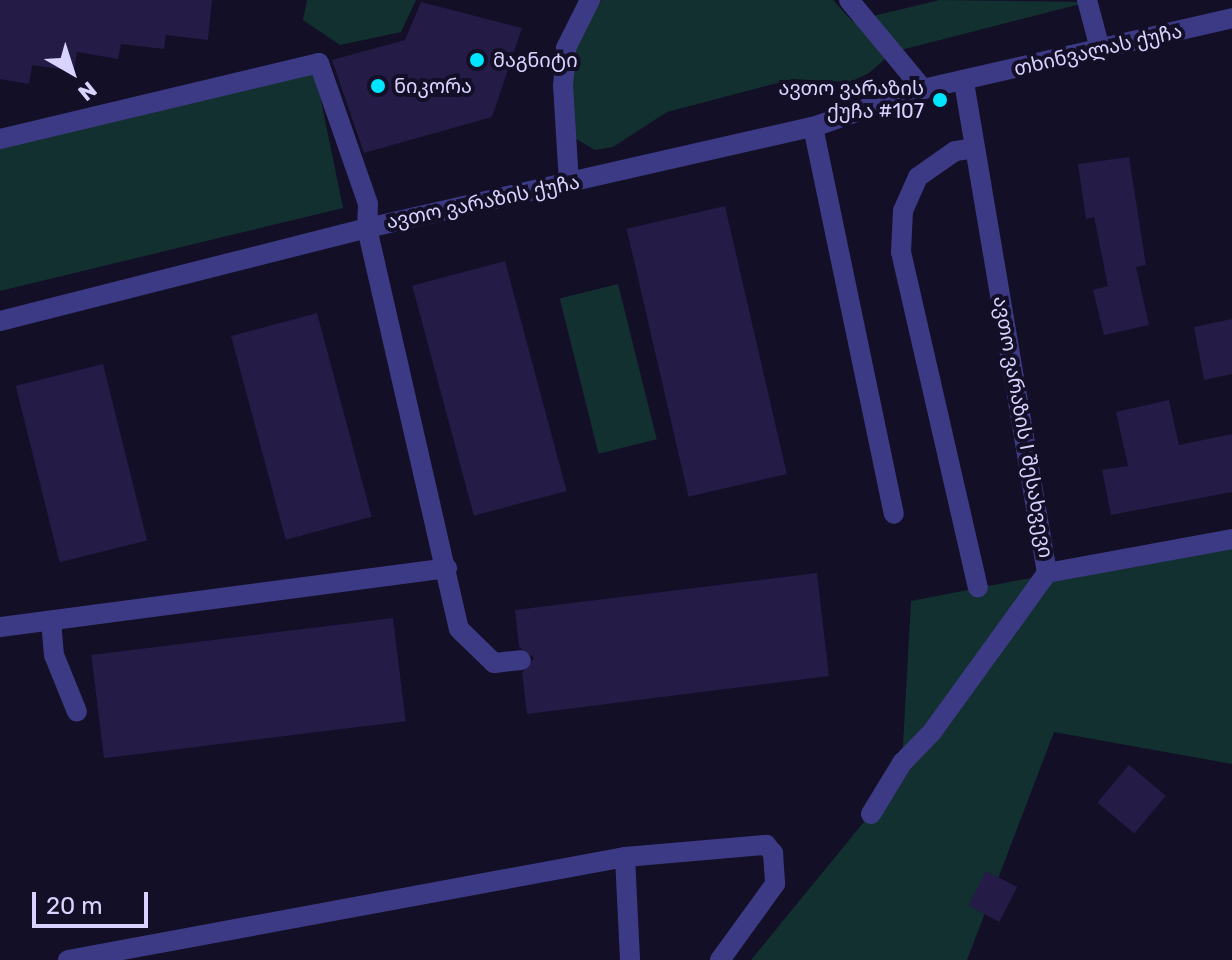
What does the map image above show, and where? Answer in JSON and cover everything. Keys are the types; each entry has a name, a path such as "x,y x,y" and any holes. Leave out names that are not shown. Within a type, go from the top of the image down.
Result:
{"street":[{"path":"569,183 563,86 566,48 590,0"},
{"path":"849,0 923,89"},
{"path":"1087,0 1100,49"},
{"name":"თხინვალას ქუჩა","path":"964,81 1232,18"},
{"path":"0,139 319,63 368,204 367,228 459,629 494,663 521,660"},
{"name":"ავთო ვარაზის ქუჩა","path":"0,321 367,228 813,127 923,89 964,81"},
{"name":"ავთო ვარაზის I შესახვევი","path":"871,814 902,763 932,732 1047,573 964,81"},
{"path":"813,127 894,514"},
{"path":"975,148 955,151 918,177 903,211 901,252 978,587"},
{"path":"1047,573 1232,539"},
{"path":"0,627 447,568"},
{"path":"51,621 54,655 77,712"},
{"path":"68,960 625,857 766,845 774,866 775,884 720,960"},
{"path":"625,857 630,960"}],"green space":[{"path":"307,0 416,0 401,32 340,45 303,20"},
{"path":"601,0 833,0 852,21 940,0 1088,2 893,52 869,73 850,82 792,79 667,112 613,147 595,150 571,136 573,53"},
{"path":"314,66 343,208 0,291 0,147"},
{"path":"618,284 657,439 598,454 560,299"},
{"path":"1232,539 1232,764 1054,732 967,960 751,960 881,801 902,763 911,601"}],"building":[{"path":"0,0 212,0 208,40 166,35 164,49 121,44 118,59 77,52 74,71 32,65 29,84 0,79"},
{"path":"421,2 522,28 492,117 364,153 332,60 405,40"},
{"path":"1129,157 1146,265 1136,267 1149,325 1104,335 1093,290 1108,286 1094,217 1086,219 1078,164"},
{"path":"725,206 787,474 688,497 627,229"},
{"path":"505,261 567,491 474,516 412,286"},
{"path":"317,313 372,517 286,540 231,336"},
{"path":"1232,319 1232,374 1204,380 1194,327"},
{"path":"103,364 147,541 60,562 16,386"},
{"path":"1169,400 1179,445 1232,434 1232,492 1111,515 1102,470 1128,466 1116,412"},
{"path":"817,573 829,676 527,714 522,673 534,658 519,647 515,610"},
{"path":"393,618 406,721 104,758 91,655"},
{"path":"1129,765 1166,796 1134,833 1098,803"},
{"path":"986,871 1017,887 999,922 968,906"}],"place":[{"name":"მაგნიტი","path":"477,60"},
{"name":"ნიკორა","path":"378,86"},
{"name":"ავთო ვარაზის ქუჩა #107","path":"940,100"}]}
